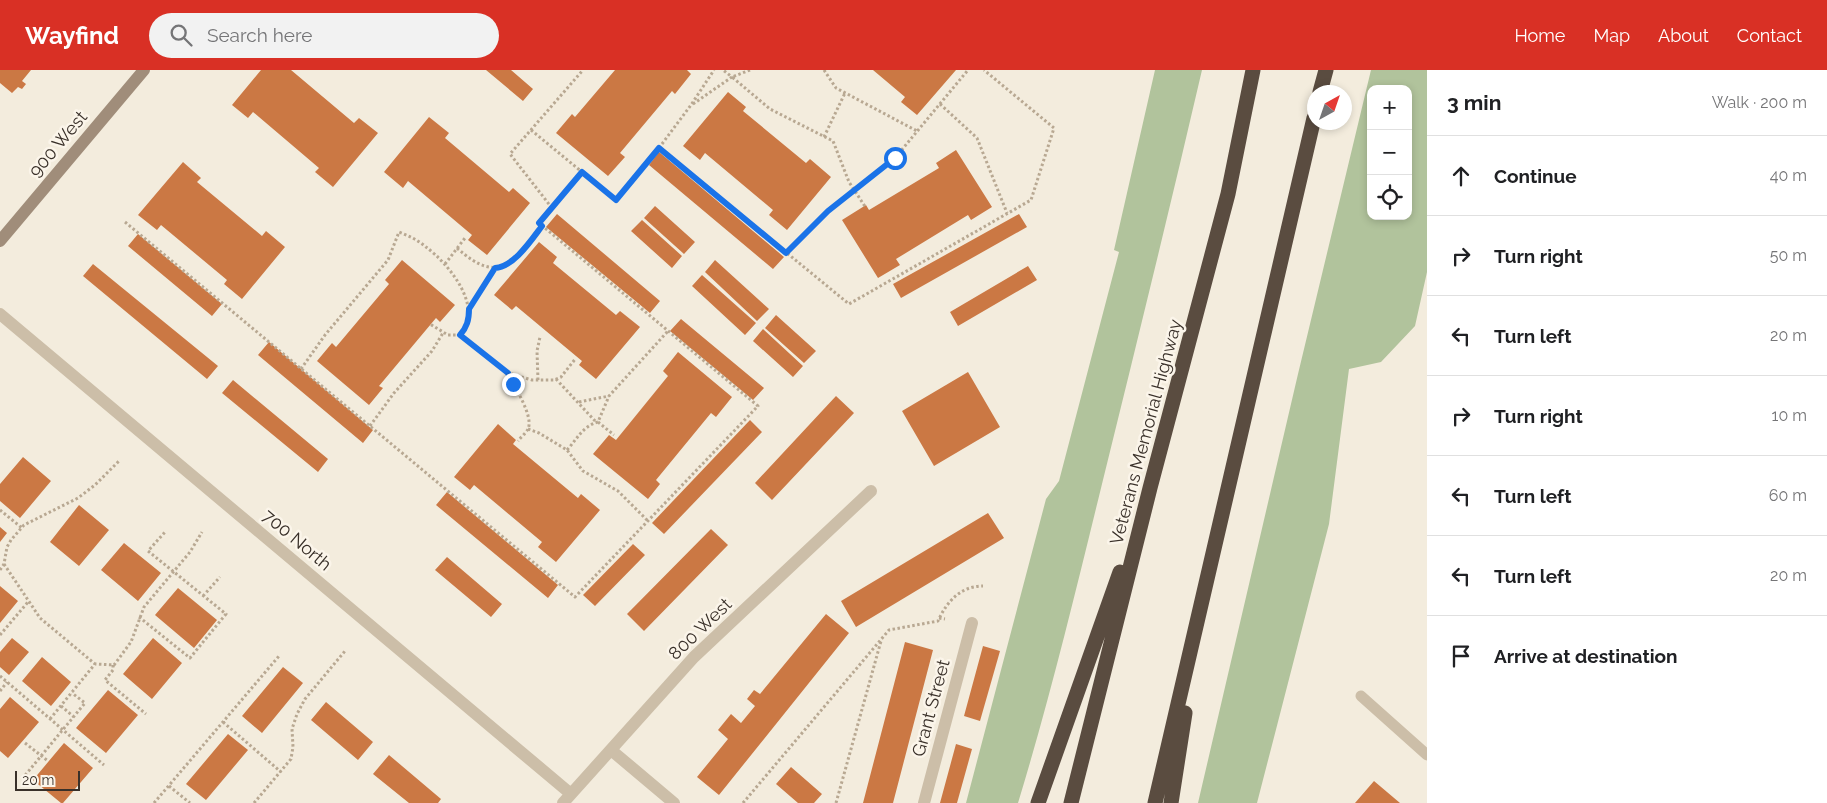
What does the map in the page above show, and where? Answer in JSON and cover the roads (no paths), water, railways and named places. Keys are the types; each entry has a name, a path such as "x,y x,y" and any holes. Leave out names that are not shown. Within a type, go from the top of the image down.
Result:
{"highway":[{"name":"Veterans Memorial Highway","path":"1071,803 1150,488 1228,194 1253,70"},
{"path":"1322,85 1326,70"},
{"path":"1155,803 1311,130"},
{"path":"1038,803 1150,488"},
{"path":"1171,803 1206,587"}],"main road":[{"name":"900 West","path":"0,241 144,70"}],"street":[{"name":"700 North","path":"0,314 567,799"},
{"name":"800 West","path":"567,799 694,657 871,491"},
{"name":"Grant Street","path":"924,803 972,623"},
{"path":"611,750 674,803"}],"lane":[{"path":"1361,696 1427,755"}]}
